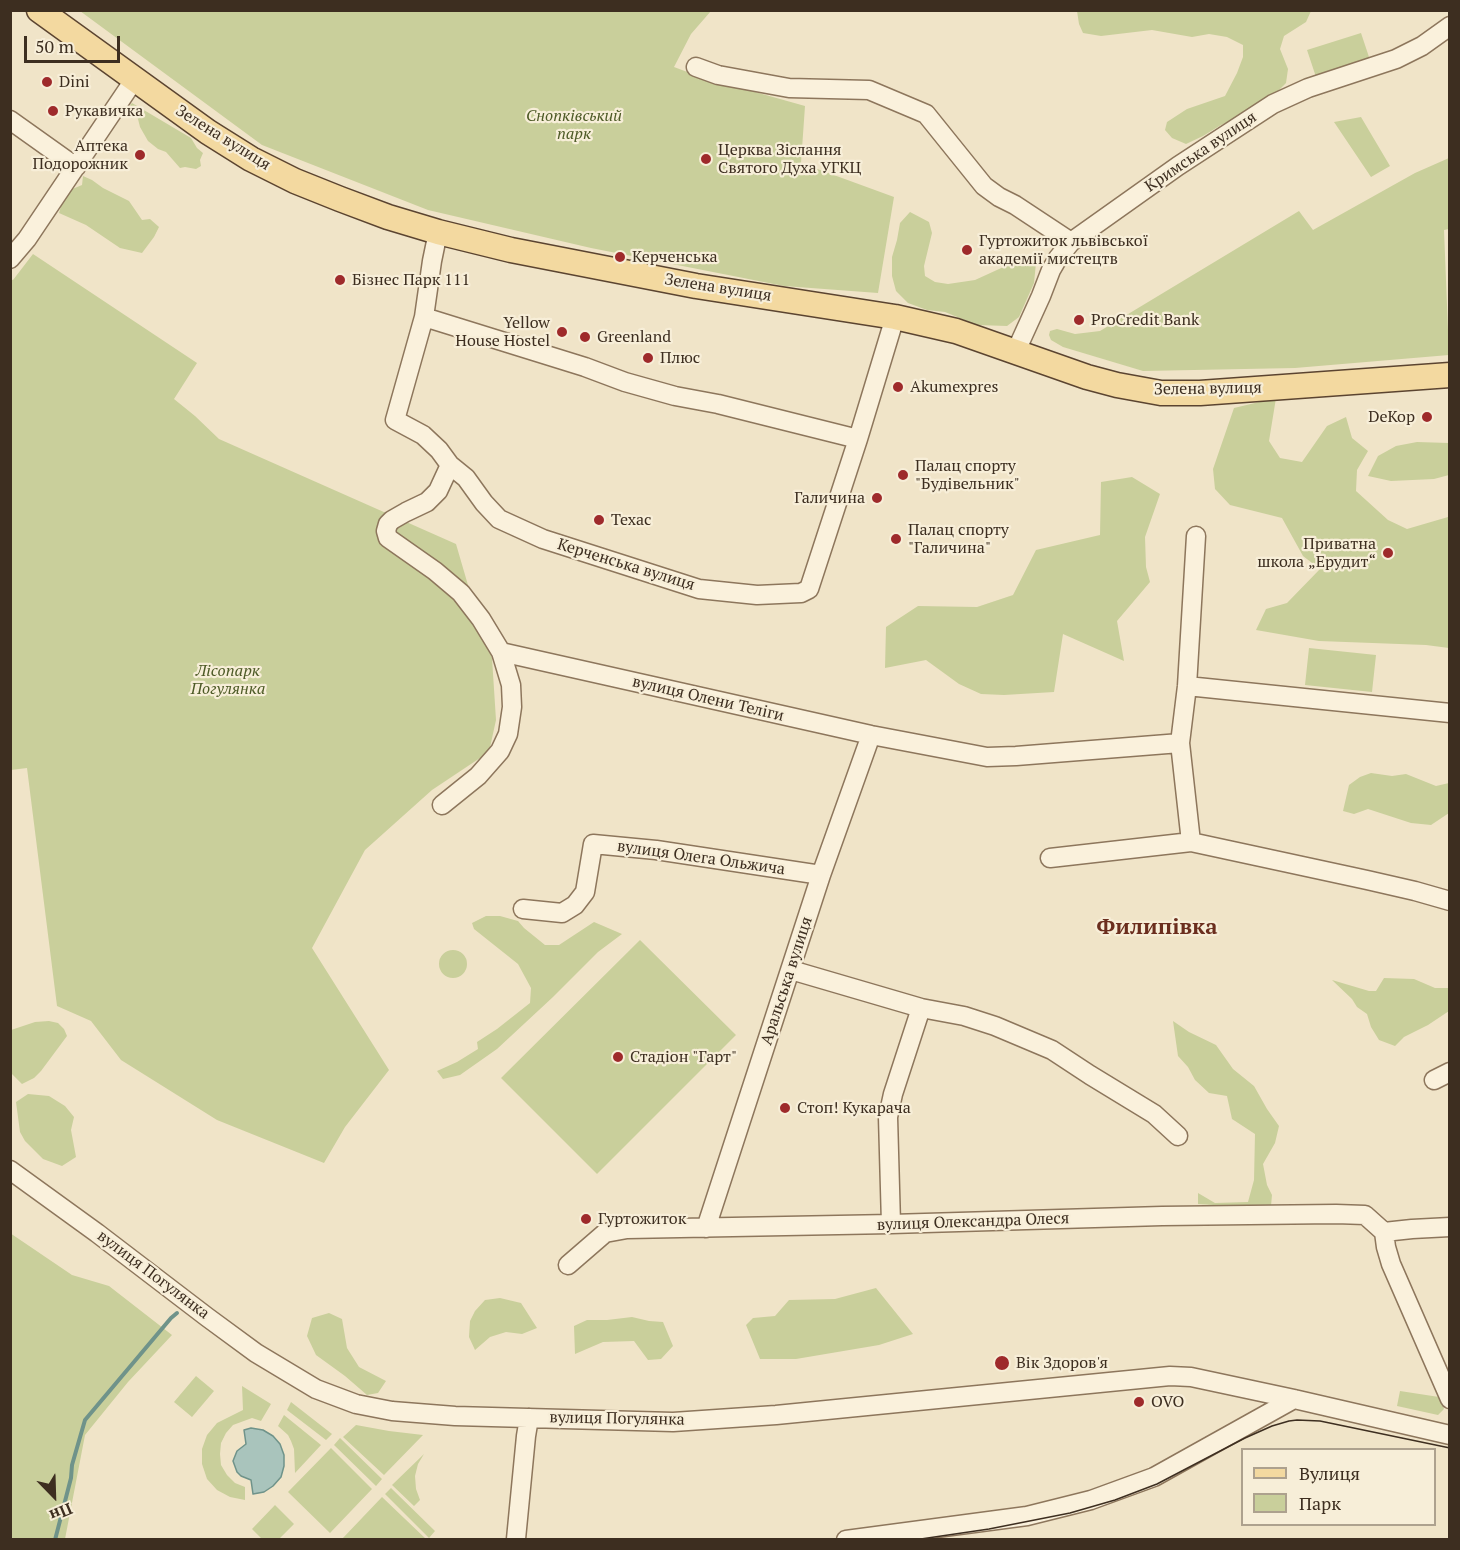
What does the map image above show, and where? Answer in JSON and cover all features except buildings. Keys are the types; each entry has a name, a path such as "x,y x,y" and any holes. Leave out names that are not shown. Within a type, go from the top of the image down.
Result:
{"main road":[{"name":"Зелена вулиця","path":"39,10 134,80 251,159 294,181 340,200 438,232 545,257 696,286 895,317 956,331 1087,377 1161,393 1200,393 1449,375"}],"street":[{"name":"Кримська вулиця","path":"1016,351 1058,258 1071,242 1178,166 1273,104 1308,88 1396,59 1422,46 1449,26"},
{"path":"696,67 718,75 789,88 868,90 926,114 984,186 1071,242"},
{"path":"10,259 27,239 134,80"},
{"path":"10,120 76,167"},
{"name":"Керченська вулиця","path":"438,232 424,317 395,420 423,435 439,450 450,465 466,478 499,519 543,539 699,589 757,595 790,594 806,592 812,585 895,317"},
{"path":"424,317 585,367 625,382 858,439"},
{"path":"441,805 478,776 500,751 508,734 512,707 511,685 501,652 481,619 461,593 388,538 386,531 392,520 428,502 438,491 450,465"},
{"path":"1191,842 1180,743 1187,686 1196,536"},
{"name":"вулиця Олени Теліги","path":"501,652 871,735 987,757 1180,743"},
{"path":"1187,686 1449,713"},
{"name":"Аральська вулиця","path":"706,1228 821,875 871,735"},
{"path":"1050,858 1191,842 1356,877 1449,901"},
{"name":"вулиця Олега Ольжича","path":"523,909 562,913 575,905 585,892 592,844 656,850 821,875"},
{"path":"790,970 921,1008 964,1016 995,1026 1052,1050 1154,1114 1178,1136"},
{"path":"891,1224 888,1117 893,1094 921,1008"},
{"name":"вулиця Погулянка","path":"10,1170 248,1347 316,1389 356,1404 392,1411 455,1416 673,1422 776,1415 1170,1376 1191,1377 1449,1435"},
{"name":"вулиця Олександра Олеся","path":"568,1265 604,1233 627,1229 1162,1216 1354,1214 1365,1215 1384,1232"},
{"path":"1449,1227 1384,1232 1391,1264 1449,1399"},
{"path":"846,1539 1027,1516 1091,1500 1154,1476 1294,1399"},
{"path":"529,1418 514,1539 530,1539"}],"green space":[{"name":"Снопківський парк","path":"80,11 711,11 691,34 674,67 805,106 801,163 894,197 878,293 784,286 591,248 428,210 262,145"},
{"path":"1077,11 1311,11 1306,22 1284,36 1280,49 1288,69 1286,83 1274,95 1250,112 1186,144 1172,138 1165,130 1167,122 1187,109 1225,96 1243,57 1243,45 1227,37 1209,34 1192,37 1152,30 1101,36 1083,33"},
{"path":"1361,33 1371,63 1317,80 1307,50"},
{"path":"132,103 191,138 203,153 200,160 201,166 196,169 180,168 166,152 148,141 130,105"},
{"path":"1361,117 1390,166 1371,177 1334,122"},
{"path":"1449,158 1449,229 1444,230 1449,355 1295,368 1143,371 1063,347 1051,340 1050,331 1057,329 1075,334 1100,331 1299,211 1313,230 1415,173"},
{"path":"83,176 129,201 142,220 150,219 159,227 142,253 120,248 86,225 59,213 64,196 70,190 82,185"},
{"path":"910,212 929,222 932,233 924,266 925,276 935,282 948,284 975,280 1021,259 1036,263 1034,283 1019,317 1007,326 977,325 945,312 927,310 908,303 896,291 892,276 892,257 900,223"},
{"name":"Лісопарк Погулянка","path":"33,254 197,363 174,399 219,439 456,544 492,658 496,720 489,752 432,790 365,850 312,948 389,1070 345,1127 324,1163 217,1120 121,1060 91,1021 57,1006 27,768 11,770 10,279 13,280"},
{"path":"1276,398 1269,441 1280,458 1302,462 1327,426 1346,417 1352,438 1368,451 1357,470 1356,491 1388,520 1407,529 1448,517 1450,530 1449,648 1319,641 1256,630 1266,609 1287,603 1320,569 1303,556 1282,518 1230,505 1215,489 1213,469 1234,408"},
{"path":"1417,442 1449,443 1449,475 1434,479 1391,481 1368,476 1378,456 1396,446"},
{"path":"1132,477 1160,494 1145,537 1146,567 1150,582 1117,621 1124,661 1063,634 1054,692 1004,695 981,694 959,684 926,660 885,668 886,627 918,606 977,607 1013,595 1036,550 1100,535 1101,482"},
{"path":"1309,648 1376,655 1372,692 1305,685"},
{"path":"1371,773 1392,776 1406,774 1436,786 1449,783 1449,813 1431,825 1411,823 1368,809 1354,814 1343,811 1349,785"},
{"path":"486,916 500,916 518,921 545,945 559,945 594,922 622,934 598,952 497,1049 460,1075 443,1079 437,1071 478,1049 477,1042 530,1003 531,988 518,964 474,929 472,923"},
{"name":"Стадіон \"Гарт\"","path":"640,940 736,1035 597,1174 501,1078"},
{"path":"453,950 463,954 467,964 463,974 453,978 443,974 439,964 443,954"},
{"path":"1384,978 1414,979 1435,988 1449,988 1449,1011 1404,1037 1395,1046 1379,1040 1371,1027 1367,1014 1357,1007 1332,980 1376,991"},
{"path":"1173,1021 1189,1032 1216,1045 1233,1069 1254,1086 1279,1126 1275,1143 1263,1164 1267,1185 1272,1195 1271,1206 1198,1204 1198,1193 1215,1203 1248,1202 1254,1180 1255,1134 1232,1119 1227,1096 1209,1093 1195,1080 1188,1067 1178,1056"},
{"path":"35,1022 58,1023 67,1036 41,1071 34,1078 22,1084 11,1073 11,1030"},
{"path":"28,1094 49,1096 65,1106 74,1117 71,1130 76,1157 62,1166 43,1159 25,1141 20,1132 16,1102"},
{"path":"10,1233 72,1275 109,1286 172,1335 128,1382 85,1435 65,1539 11,1539"},
{"path":"876,1288 913,1334 879,1345 796,1359 760,1359 746,1325 753,1318 775,1316 789,1300 835,1299"},
{"path":"500,1298 521,1303 537,1328 522,1334 506,1332 490,1337 475,1350 469,1337 470,1321 485,1300"},
{"path":"329,1313 342,1319 347,1348 359,1367 386,1381 378,1393 367,1395 316,1355 307,1336 312,1318"},
{"path":"632,1317 663,1322 673,1346 661,1359 648,1360 634,1341 603,1342 575,1354 574,1326 587,1320"},
{"path":"196,1376 214,1391 192,1417 174,1402"},
{"path":"242,1386 271,1404 261,1421 252,1418 233,1425 221,1443 221,1465 235,1483 245,1487 245,1500 230,1497 217,1490 207,1479 202,1464 202,1449 207,1435 217,1423 243,1410"},
{"path":"1400,1391 1439,1397 1444,1409 1438,1415 1397,1406"},
{"path":"291,1402 332,1434 326,1440 287,1410"},
{"path":"284,1415 321,1445 295,1473 294,1449 288,1435 278,1426"},
{"path":"356,1425 423,1435 384,1475 343,1437"},
{"path":"340,1438 382,1479 376,1486 334,1445"},
{"path":"331,1448 372,1489 330,1533 288,1492"},
{"path":"424,1454 415,1476 420,1500 414,1506 392,1485"},
{"path":"391,1488 435,1531 429,1538 385,1494"},
{"path":"382,1497 426,1539 342,1539"},
{"path":"275,1505 294,1524 279,1539 262,1539 252,1529"}],"water":[{"path":"251,1428 263,1430 273,1436 280,1444 284,1455 281,1477 264,1492 253,1494 251,1480 237,1472 233,1461 237,1451 246,1444 244,1430"}],"waterway":[{"path":"55,1540 85,1420 177,1313"}],"tram line":[{"path":"914,1540 989,1529 1070,1513 1115,1500 1157,1484 1245,1438 1289,1421 1320,1421 1450,1448"}],"place":[{"name":"Dini","path":"47,82"},
{"name":"Рукавичка","path":"53,111"},
{"name":"Аптека Подорожник","path":"140,155"},
{"name":"Церква Зіслання Святого Духа УГКЦ","path":"706,159"},
{"name":"Гуртожиток львівської академії мистецтв","path":"967,250"},
{"name":"Керченська","path":"620,257"},
{"name":"Бізнес Парк 111","path":"340,280"},
{"name":"ProCredit Bank","path":"1079,320"},
{"name":"Yellow House Hostel","path":"562,332"},
{"name":"Greenland","path":"585,337"},
{"name":"Плюс","path":"648,358"},
{"name":"Akumexpres","path":"898,387"},
{"name":"DeKop","path":"1427,417"},
{"name":"Палац спорту \"Будівельник\"","path":"903,475"},
{"name":"Галичина","path":"877,498"},
{"name":"Техас","path":"599,520"},
{"name":"Палац спорту \"Галичина\"","path":"896,539"},
{"name":"Приватна школа „Ерудит“","path":"1388,553"},
{"name":"Стадіон \"Гарт\"","path":"618,1057"},
{"name":"Стоп! Кукарача","path":"785,1108"},
{"name":"Гуртожиток","path":"586,1219"},
{"name":"Вік Здоров'я","path":"1002,1363"},
{"name":"OVO","path":"1139,1402"}],"district":[{"name":"Филипівка","path":"1157,928"}]}
